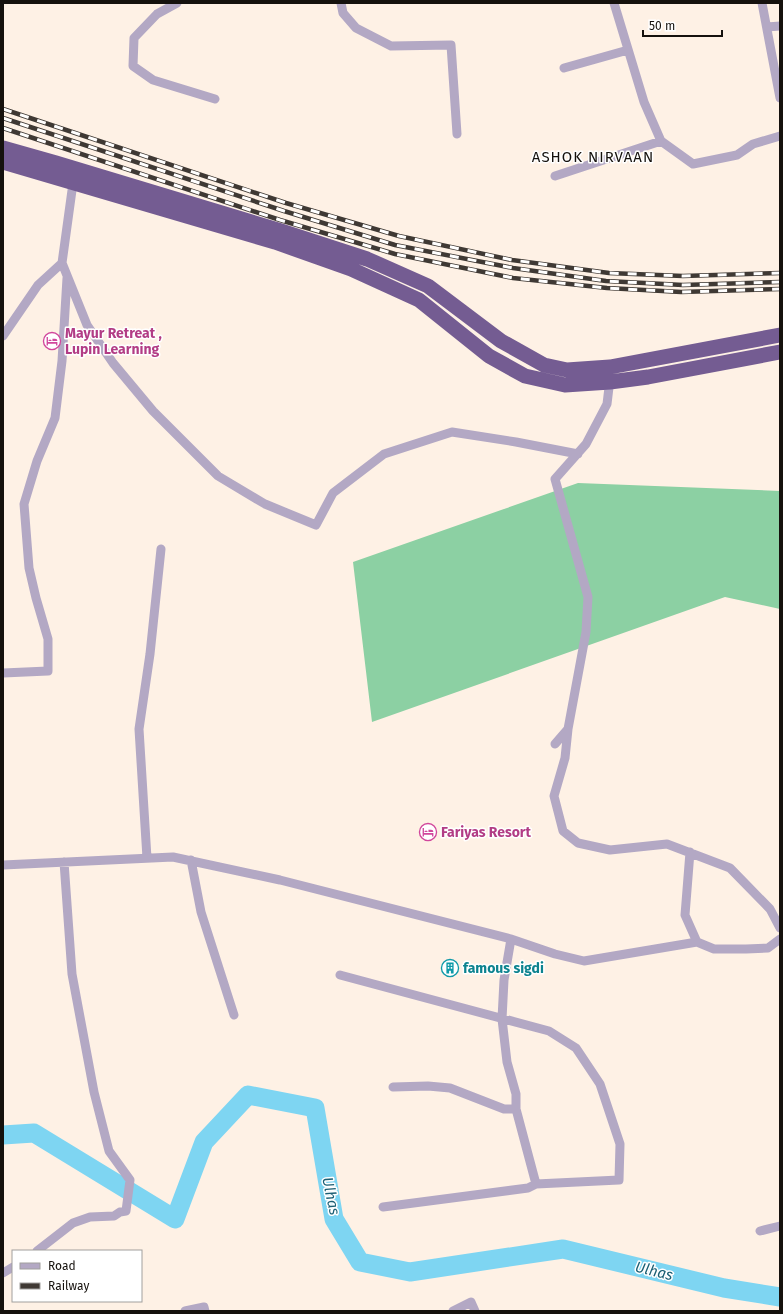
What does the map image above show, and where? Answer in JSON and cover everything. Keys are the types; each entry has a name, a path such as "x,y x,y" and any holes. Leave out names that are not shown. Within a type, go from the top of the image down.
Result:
{"highway":[{"path":"3,148 274,228 366,259 428,286 501,340 544,365 567,370 610,375 648,377 780,352"},
{"path":"3,162 275,242 351,269 419,300 489,356 525,376 565,384 780,336"}],"street":[{"path":"177,3 157,14 134,38 134,66 153,80 215,99"},
{"path":"342,3 343,13 356,28 391,46 451,45 457,134"},
{"path":"614,3 644,102 661,141 693,164 737,155 753,144 780,136"},
{"path":"762,3 780,98"},
{"path":"767,27 780,26"},
{"path":"564,68 628,50"},
{"path":"555,176 661,141"},
{"path":"73,183 62,263 87,325 113,363 153,411 218,476 266,504 316,525 332,493 384,454 452,432 578,454"},
{"path":"3,336 38,284 62,263"},
{"path":"3,673 48,671 48,639 29,568 24,504 37,461 55,418 62,361 67,276"},
{"path":"610,375 607,404 586,444 555,479 588,597 586,632 568,729 565,758 554,796 563,831 578,843 610,850 667,844 730,868 770,909 780,928"},
{"path":"147,858 139,729 150,654 160,549"},
{"path":"555,744 568,729"},
{"path":"690,852 685,915 697,942"},
{"path":"3,865 173,856 280,880 510,939 555,954 584,961 697,942 714,949 768,948 780,939"},
{"path":"191,860 201,912 234,1015"},
{"path":"38,1250 73,1223 90,1217 114,1216 120,1212 126,1211 130,1180 109,1151 94,1092 72,974 64,862"},
{"path":"510,939 504,980 502,1019 507,1062 516,1094 516,1109 536,1184"},
{"path":"340,975 549,1031 576,1048 600,1084 620,1144 618,1180 536,1184 528,1188 383,1207"},
{"path":"393,1087 428,1086 450,1088 504,1109 516,1109"},
{"path":"760,1231 780,1226"},
{"path":"3,1273 12,1268"},
{"path":"453,1311 471,1302 476,1311"},
{"path":"186,1311 204,1307 205,1311"}],"green space":[{"path":"578,483 780,491 780,609 725,597 372,722 353,562"}],"waterway":[{"name":"Ulhas","path":"3,1135 34,1133 175,1219 204,1142 248,1095 315,1108 334,1219 360,1262 410,1272 563,1249 724,1288 780,1297"}],"railway":[{"path":"3,109 286,203 399,236 512,260 609,273 683,276 780,273"},
{"path":"3,118 284,211 395,245 513,268 606,281 683,285 780,282"},
{"path":"3,128 280,220 395,254 513,278 607,288 681,292 780,289"}],"place":[{"name":"Mayur Retreat , Lupin Learning","path":"52,341"},
{"name":"Fariyas Resort","path":"428,832"},
{"name":"famous sigdi","path":"450,968"}],"district":[{"name":"ASHOK NIRVAAN","path":"593,157"}]}
